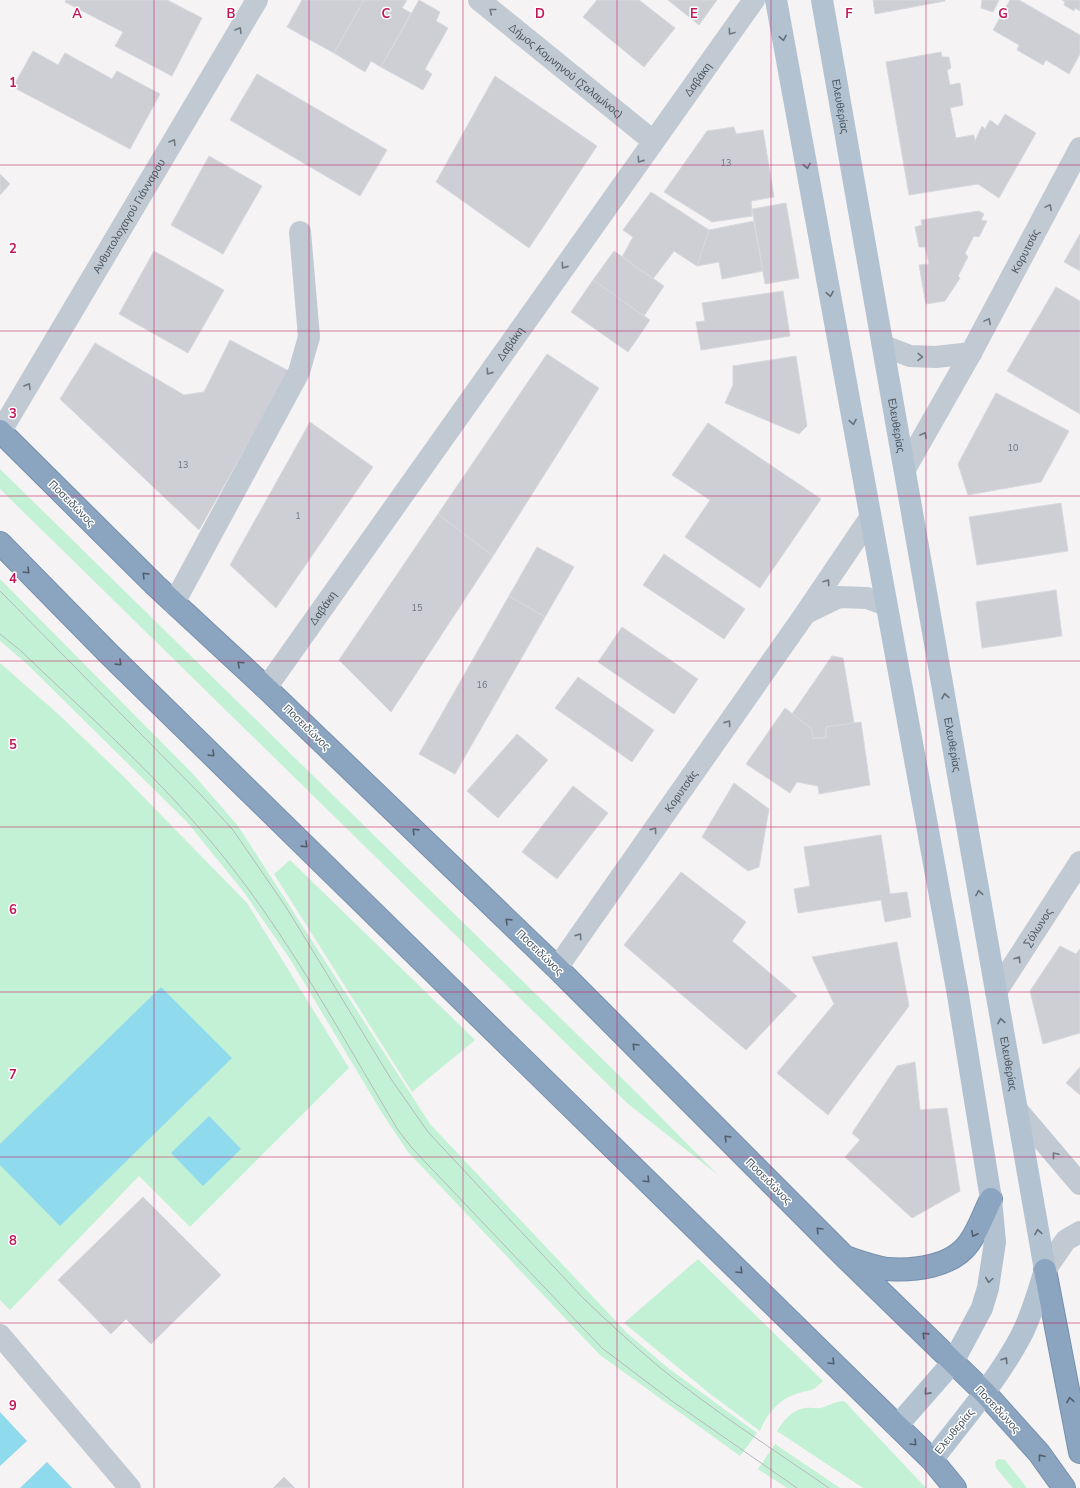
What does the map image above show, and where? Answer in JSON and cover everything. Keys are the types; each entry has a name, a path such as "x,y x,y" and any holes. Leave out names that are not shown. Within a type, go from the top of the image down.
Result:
{"highway":[{"name":"Ποσειδώνος","path":"0,431 174,603 266,688 557,968 846,1258 985,1393 1038,1454 1064,1488"},
{"path":"0,543 109,654 932,1460 955,1488"},
{"path":"846,1258 886,1268 909,1268 936,1265 955,1255 969,1244 991,1199"},
{"path":"1045,1270 1080,1452"}],"main road":[{"path":"776,0 957,989 991,1199 995,1242 988,1288 982,1308 953,1362 897,1426"},
{"name":"Ελευθερίας","path":"822,0 884,346 1045,1270 1021,1337 985,1393 932,1460"}],"street":[{"name":"Ανθυπολοχαγού Γιάνναρου","path":"0,431 257,0"},
{"name":"Δήμος Κομνηνού (Σαλαμίνος)","path":"478,0 653,141"},
{"name":"Δαβάκη","path":"266,688 754,0"},
{"name":"Κορυτσάς","path":"905,469 971,353 1080,148"},
{"path":"174,603 301,366 309,338 300,232"},
{"path":"884,346 910,356 936,357 971,353"},
{"name":"Κορυτσάς","path":"557,968 805,614 870,518"},
{"name":"Κορυτσάς","path":"805,614 839,598 867,598 886,605"},
{"name":"Σόλωνος","path":"996,992 1080,862"},
{"path":"1017,1110 1080,1184"},
{"path":"1045,1270 1066,1240 1080,1232"},
{"path":"0,1335 130,1488"}],"green space":[{"path":"0,469 637,1093 718,1175 627,1103 0,489"},
{"path":"0,579 193,774 238,826 430,1124 627,1333 668,1368 757,1433 740,1456 600,1355 408,1152 382,1113 290,959 243,891 187,822 26,663 0,641"},
{"path":"0,663 57,713 123,776 247,903 349,1068 190,1227 139,1176 10,1310 0,1300"},
{"path":"290,860 475,1040 412,1092 274,874"},
{"path":"698,1259 823,1381 811,1390 790,1396 784,1400 774,1408 760,1431 709,1393 624,1323"},
{"path":"844,1401 926,1488 863,1488 777,1431 792,1413 800,1409 821,1408"},
{"path":"775,1444 840,1488 787,1488 758,1469"},
{"path":"999,1459 1005,1460 1027,1488 1013,1488 996,1468 995,1462"}],"water":[{"path":"161,987 232,1058 60,1226 0,1165 0,1144"},
{"path":"209,1116 241,1149 203,1186 171,1153"},
{"path":"0,1412 27,1441 0,1466"},
{"path":"47,1462 72,1488 20,1488"}],"building":[{"path":"66,0 167,0 202,18 172,76 115,46 123,32 65,2"},
{"path":"302,0 364,0 334,53 287,27"},
{"path":"364,0 407,0 402,8 411,13 381,67 371,61 365,72 334,53"},
{"path":"419,0 440,12 436,21 448,28 425,69 432,74 423,90 381,67"},
{"path":"597,0 639,0 675,28 644,67 583,17"},
{"path":"668,0 717,0 699,25"},
{"path":"873,0 945,0 945,1 875,14"},
{"path":"982,0 999,0 993,12 981,8"},
{"path":"1010,0 1019,0 1080,35 1080,54 1069,74 1046,60 1043,65 1017,50 1019,45 993,30"},
{"path":"1062,0 1080,0 1080,11 1075,8 1074,11 1064,5 1065,2"},
{"path":"33,51 58,65 65,53 112,79 117,71 160,94 130,149 13,87"},
{"path":"941,52 942,57 949,57 951,68 947,70 950,85 960,83 963,105 950,108 956,138 974,135 975,141 982,126 985,129 990,120 998,126 1005,114 1036,133 999,198 978,184 909,195 886,62"},
{"path":"257,74 387,150 360,196 230,120"},
{"path":"495,76 597,146 529,248 436,182"},
{"path":"734,127 736,134 763,130 774,197 751,201 752,216 712,222 664,192 707,131"},
{"path":"209,156 262,186 223,254 171,225"},
{"path":"0,174 10,184 0,195"},
{"path":"651,192 709,230 697,266 674,251 653,279 622,257 633,237 623,230"},
{"path":"786,203 799,278 765,284 752,209"},
{"path":"979,211 984,214 981,220 987,221 979,237 974,236 965,253 968,257 958,276 960,278 945,301 926,304 919,265 929,264 925,247 919,247 915,227 922,225 921,220"},
{"path":"754,221 763,271 722,279 719,262 697,266 709,230"},
{"path":"1080,234 1080,271 1064,262"},
{"path":"154,251 224,290 188,353 119,314"},
{"path":"614,251 664,286 644,316 593,280"},
{"path":"593,280 650,320 628,352 571,312"},
{"path":"1056,287 1080,301 1080,414 1007,371"},
{"path":"783,291 790,336 701,350 696,322 705,321 702,303"},
{"path":"230,340 289,371 199,530 60,399 95,343 184,395 204,392"},
{"path":"547,354 599,388 493,556 438,514"},
{"path":"796,356 807,426 799,434 725,403 733,385 733,366"},
{"path":"996,393 1069,431 1041,482 968,495 958,464"},
{"path":"310,422 373,467 276,608 230,565"},
{"path":"708,423 821,499 760,588 685,537 710,500 672,475"},
{"path":"1061,503 1068,551 977,565 969,517"},
{"path":"438,514 493,556 391,712 339,660"},
{"path":"537,547 574,567 545,617 509,596"},
{"path":"664,554 745,609 724,639 643,585"},
{"path":"1056,590 1062,636 982,648 976,602"},
{"path":"509,596 545,617 455,774 419,754"},
{"path":"622,627 698,679 674,714 598,662"},
{"path":"832,656 843,658 854,723 826,727 826,738 813,738 811,728 792,714"},
{"path":"578,677 654,730 632,762 555,708"},
{"path":"785,708 811,728 813,738 826,738 826,727 861,722 870,785 819,794 818,786 797,782 790,793 746,764"},
{"path":"517,734 548,760 498,818 467,791"},
{"path":"734,783 769,809 759,867 748,871 702,837"},
{"path":"573,786 608,813 557,879 522,852"},
{"path":"881,835 890,894 907,892 911,917 885,922 881,900 798,913 794,889 810,886 804,847"},
{"path":"681,872 746,922 732,941 797,996 746,1050 624,945"},
{"path":"897,942 909,1006 828,1115 777,1073 834,1004 812,957"},
{"path":"1060,946 1076,954 1080,949 1080,1033 1043,1044 1030,991"},
{"path":"915,1062 920,1110 947,1108 960,1191 912,1218 845,1157 860,1140 852,1133 897,1066"},
{"path":"1080,1067 1080,1095 1066,1083"},
{"path":"143,1197 221,1275 151,1344 126,1319 111,1334 58,1280"},
{"path":"284,1477 295,1488 273,1488"}],"tram line":[{"path":"0,591 202,796 233,830 286,907 391,1079 428,1132 583,1298 629,1341 699,1398 829,1488"},
{"path":"0,634 21,651 153,777 224,857 252,894 304,971 398,1130 412,1148 602,1348 672,1401 797,1488"}]}
